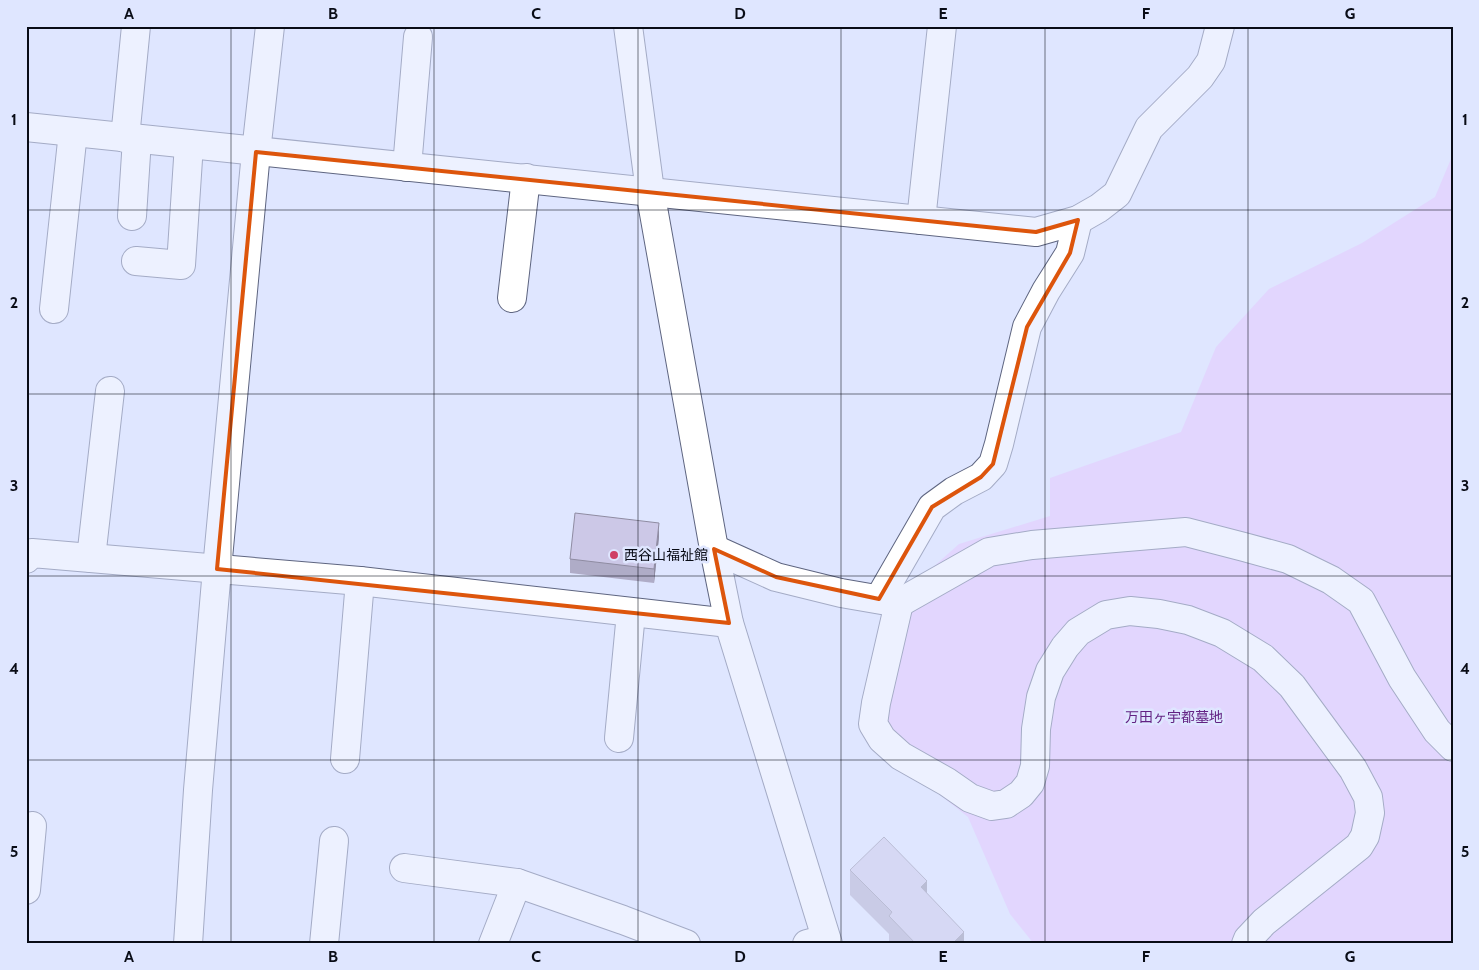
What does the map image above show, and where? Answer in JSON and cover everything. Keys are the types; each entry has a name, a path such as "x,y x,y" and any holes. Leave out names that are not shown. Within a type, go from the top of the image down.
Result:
{"street":[{"path":"132,216 131,138 136,26"},
{"path":"264,152 270,26"},
{"path":"188,944 198,790 217,569 264,152 285,26"},
{"path":"628,26 650,191 729,623 821,942"},
{"path":"921,220 942,26"},
{"path":"26,127 1036,232 1078,220 1100,208 1118,194 1150,128 1200,77 1211,61 1220,26"},
{"path":"407,166 418,37"},
{"path":"54,309 73,132"},
{"path":"136,261 181,265 189,144"},
{"path":"512,298 526,178"},
{"path":"1078,220 1070,253 1027,327 993,464 981,477 954,490 932,507 889,601 873,724 882,738 900,756 947,782 970,798 992,806 1006,804 1022,794 1030,782 1035,766 1036,729 1041,697 1050,671 1065,647 1078,632 1106,615 1130,612 1159,614 1188,620 1222,633 1262,658 1292,686 1353,770 1368,796 1370,813 1365,836 1359,846 1264,922 1248,939 1246,944"},
{"path":"91,558 110,391"},
{"path":"714,548 776,577 841,593 889,601 989,552 1032,545 1186,532 1288,559 1331,580 1360,601 1402,678 1438,730 1453,748"},
{"path":"26,559 32,553 360,581 729,623"},
{"path":"345,759 360,581"},
{"path":"619,738 631,613"},
{"path":"26,890 32,826"},
{"path":"324,944 334,841"},
{"path":"404,868 517,883 686,944"},
{"path":"493,944 517,883"}],"highlighted area":[{"path":"256,152 1036,232 1078,220 1070,253 1027,327 993,464 981,477 932,507 879,599 776,577 714,549 729,623 217,569"}],"green space":[{"name":"万田ヶ宇都墓地","path":"1453,154 1453,944 1034,944 1010,914 968,817 916,776 874,748 860,713 884,611 959,544 1050,516 1050,478 1181,432 1216,347 1269,289 1362,243 1435,197"}],"building":[{"name":"西谷山福祉館","path":"575,513 659,523 654,569 570,559"},
{"path":"884,837 927,881 921,887 964,932 952,944 916,944 889,916 892,912 850,870"}],"place":[{"name":"西谷山福祉館","path":"614,555"}]}
